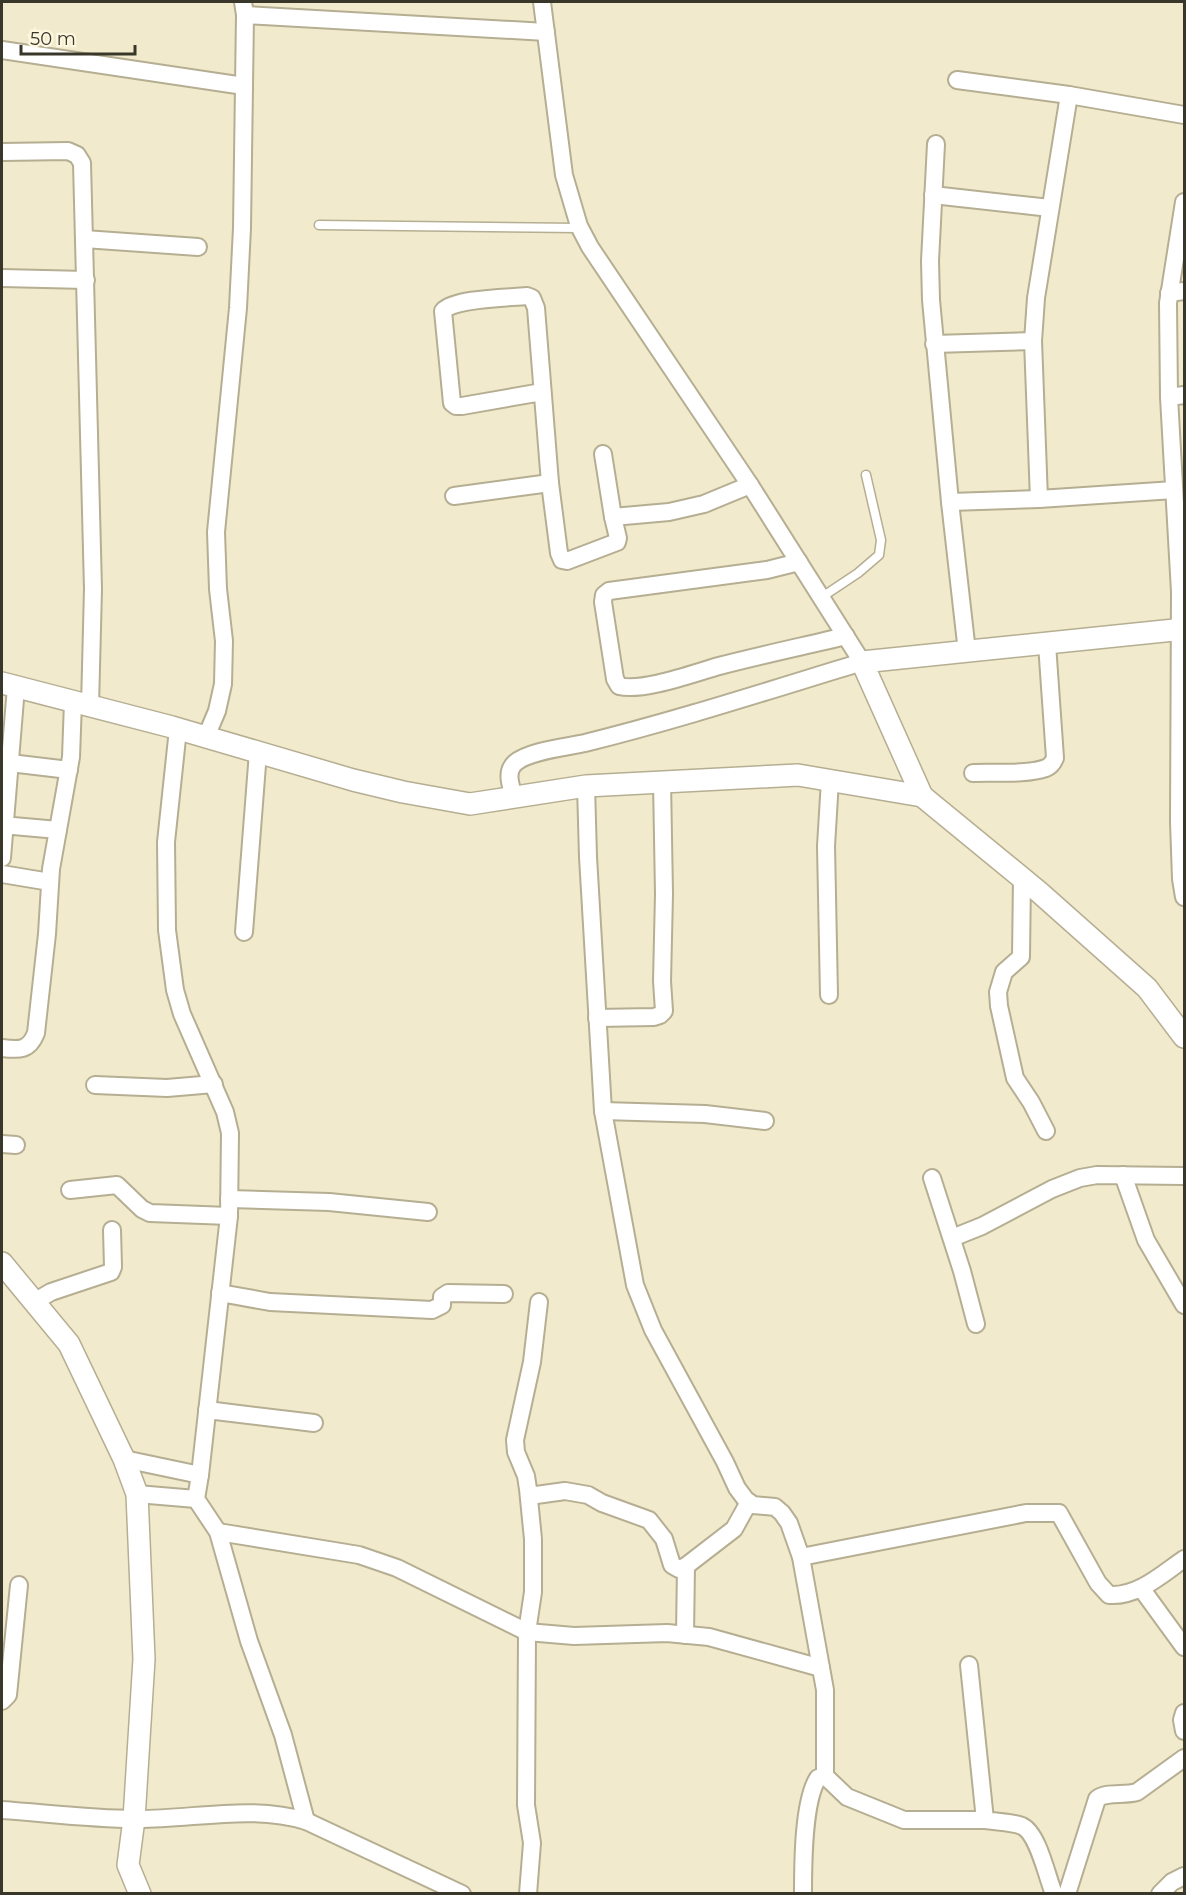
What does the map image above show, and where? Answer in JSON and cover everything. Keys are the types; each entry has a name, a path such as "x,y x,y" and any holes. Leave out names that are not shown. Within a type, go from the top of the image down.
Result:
{"street":[{"path":"542,2 564,175 580,228 750,485 862,662 922,796 1022,878 1147,988 1185,1037"},
{"path":"212,723 223,684 224,641 218,589 216,532 238,308 242,228 244,8 546,32"},
{"path":"2,50 244,86"},
{"path":"957,80 1069,95 1185,115"},
{"path":"1039,499 1033,341 1036,298 1069,95"},
{"path":"936,144 930,261 934,344 967,652"},
{"path":"2,152 68,151 77,155 82,163 93,589 82,704 50,882 47,934 36,1033 32,1043 24,1048 2,1048"},
{"path":"933,195 1050,208"},
{"path":"1185,202 1177,292 1174,490 1182,630 1180,833 1181,879 1185,897"},
{"path":"84,239 198,247"},
{"path":"2,278 86,280"},
{"path":"542,392 456,406 452,403 443,310 464,303 532,298 536,308 550,483 559,553 562,560 567,561 617,542 603,454"},
{"path":"934,344 1033,341"},
{"path":"454,496 550,483"},
{"path":"614,517 669,512 704,504 750,485"},
{"path":"950,502 1174,490"},
{"path":"799,562 767,570 609,591 603,595 615,679 619,686 634,687 685,676 846,636"},
{"path":"511,785 512,765 521,758 697,712 862,662 1182,630"},
{"path":"973,773 1030,771 1047,768 1053,764 1055,758 1047,644"},
{"path":"2,858 10,763 9,685 178,729 212,723 258,752 403,792 470,804 511,785 586,786 798,775 922,796"},
{"path":"178,729 166,842 167,930 175,990 182,1014 214,1084 230,1133 229,1207 196,1499 218,1532 249,1641 284,1735 306,1821"},
{"path":"244,932 258,752"},
{"path":"10,763 69,770"},
{"path":"829,995 826,846 830,780"},
{"path":"597,1018 654,1017 664,1011 662,781"},
{"path":"586,786 603,1111 635,1286 653,1330 720,1453 736,1488 753,1505 775,1507 789,1523 801,1557 825,1690 825,1776 847,1797 904,1820 985,1820 1022,1826 1031,1832 1038,1844 1053,1893"},
{"path":"3,825 58,830"},
{"path":"2,874 50,882"},
{"path":"1022,878 1021,957 1004,972 998,992 999,1006 1015,1078 1046,1131"},
{"path":"95,1085 167,1088 214,1084"},
{"path":"603,1111 705,1114 765,1121"},
{"path":"952,1238 982,1226 1052,1189 1080,1178 1097,1175 1170,1178 1185,1176"},
{"path":"1123,1175 1146,1240 1185,1305"},
{"path":"932,1178 952,1238 976,1324"},
{"path":"70,1190 117,1185 142,1209 150,1213 329,1202 428,1212"},
{"path":"33,1302 51,1292 111,1272 113,1267 112,1230"},
{"path":"2,1263 69,1344 124,1459 136,1494 144,1659 134,1819 126,1893"},
{"path":"220,1293 270,1302 432,1310 442,1305 442,1297 448,1293 504,1294"},
{"path":"528,1893 532,1843 526,1805 527,1632 533,1592 533,1539 526,1476 516,1452 515,1440 531,1362 539,1302"},
{"path":"207,1410 314,1423"},
{"path":"124,1459 200,1474"},
{"path":"529,1496 565,1491 588,1495 602,1503 649,1520 664,1539 672,1565 679,1569 734,1529 749,1502"},
{"path":"136,1494 196,1499"},
{"path":"801,1557 1026,1513 1059,1513 1098,1583 1109,1595 1141,1588 1185,1559"},
{"path":"218,1532 359,1555 397,1568 527,1632 574,1636 620,1634 709,1637 821,1668"},
{"path":"685,1635 686,1566"},
{"path":"2,1701 8,1695 19,1585"},
{"path":"1141,1588 1185,1647"},
{"path":"969,1665 985,1820"},
{"path":"1185,1713 1182,1720 1185,1731"},
{"path":"1067,1893 1097,1799 1101,1796 1137,1792 1185,1758"},
{"path":"802,1893 802,1871 810,1799 813,1785 818,1778 825,1776"},
{"path":"2,1810 134,1819 252,1814 285,1815 306,1821 462,1893"},
{"path":"128,1865 140,1893"},
{"path":"1160,1893 1172,1882 1185,1875"}],"lane":[{"path":"319,225 580,228"},
{"path":"822,597 858,573 879,555 881,540 866,475"}]}
